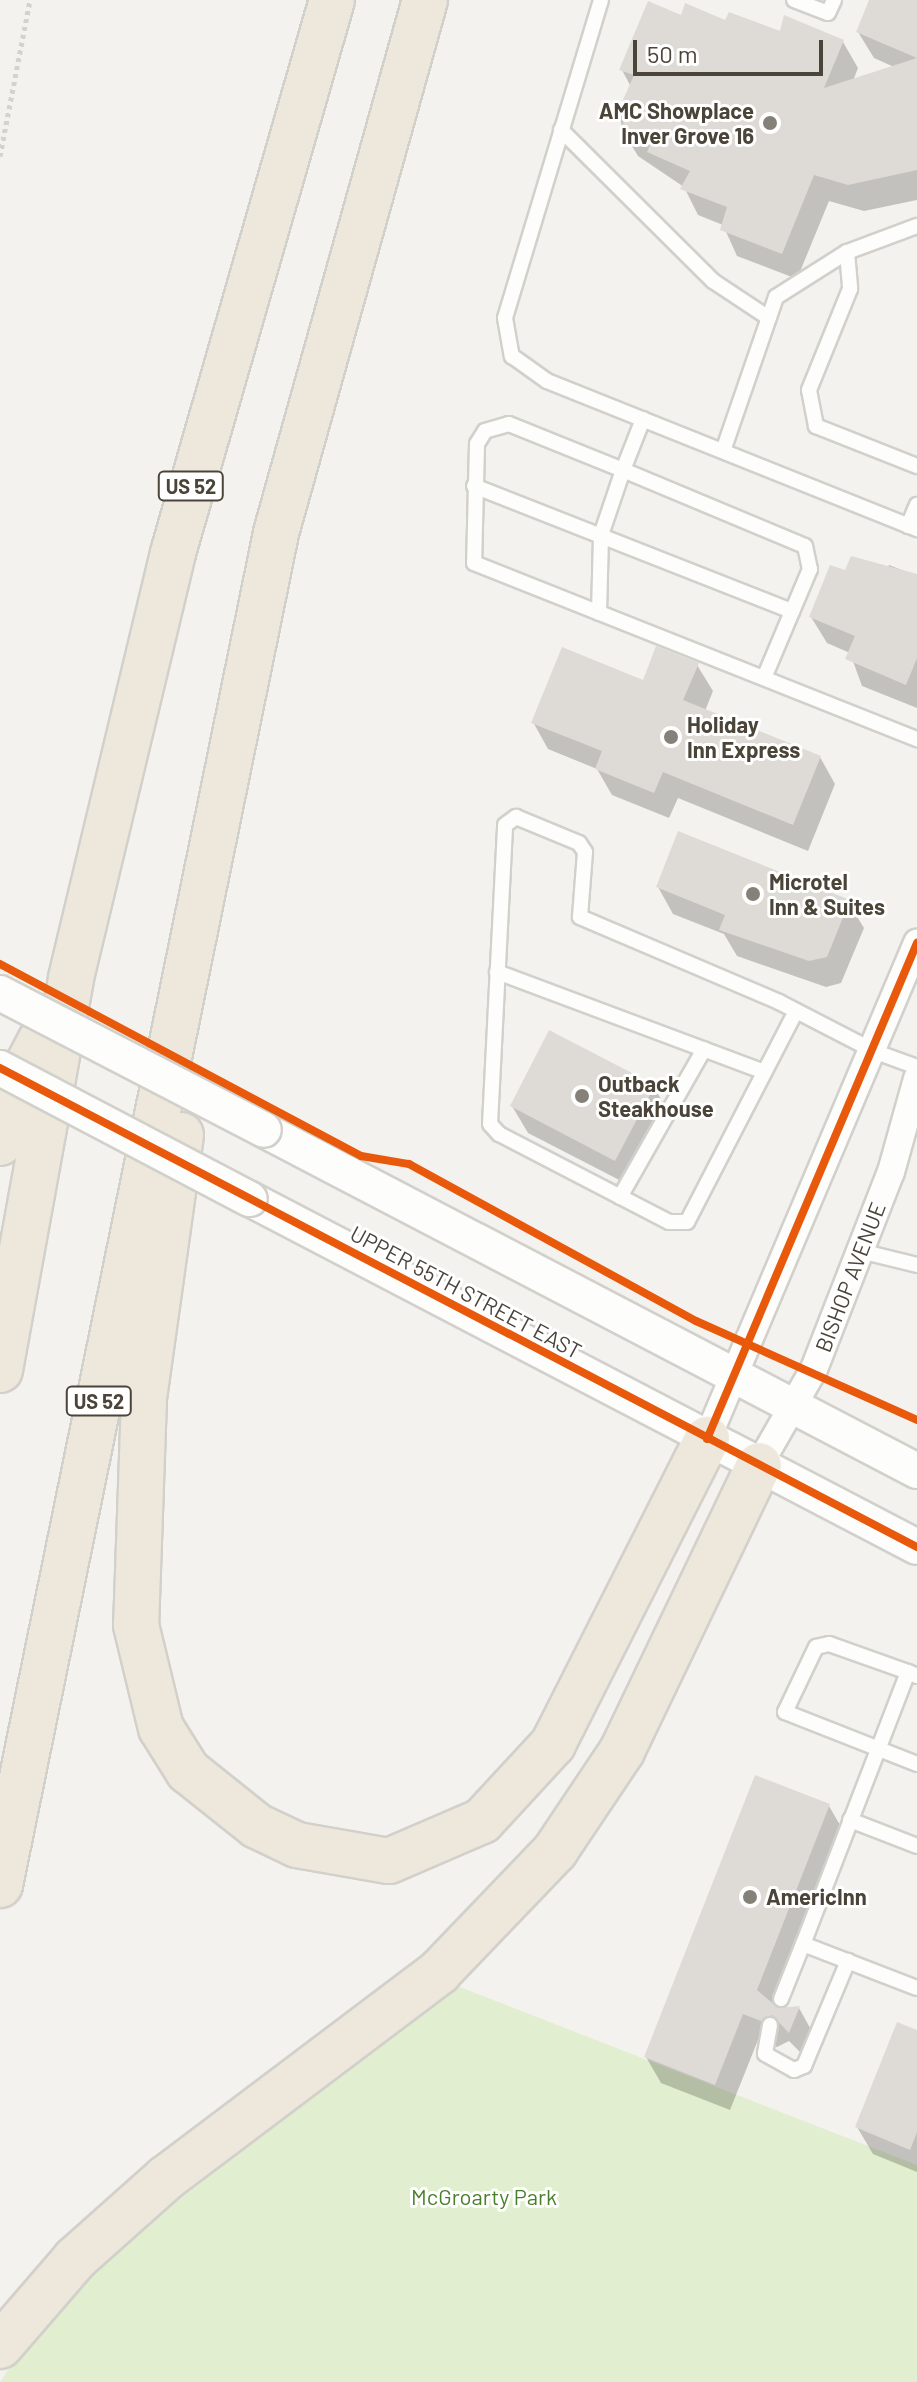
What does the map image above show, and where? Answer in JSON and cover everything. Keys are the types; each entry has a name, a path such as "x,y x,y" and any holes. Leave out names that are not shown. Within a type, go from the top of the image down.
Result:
{"highway":[{"name":"US 52","path":"0,1370 71,978 173,553 332,0"},
{"name":"US 52","path":"0,1885 276,533 425,0"},
{"path":"198,918 189,1084 144,1399 134,1551 146,1689 188,1771 257,1826 341,1856 389,1861 482,1821 553,1744 707,1439"},
{"path":"0,1143 14,1091 71,978"},
{"path":"0,2346 87,2248 166,2178 439,1972 555,1851 622,1751 759,1465"}],"street":[{"path":"707,1439 876,1052 917,943"},
{"path":"0,993 917,1471"},
{"name":"UPPER 55TH STREET EAST","path":"0,1068 917,1547"},
{"name":"BISHOP AVENUE","path":"759,1465 793,1408 860,1251 917,1079"}],"lane":[{"path":"601,0 505,318 512,356 547,381 913,528 917,505"},
{"path":"794,0 828,13 834,0"},
{"path":"561,130 713,281 769,318"},
{"path":"723,451 776,297 847,252 917,226"},
{"path":"847,252 850,289 809,390 816,426 917,466"},
{"path":"599,613 601,535 643,419"},
{"path":"764,678 810,569 805,546 509,424 485,431 477,444 474,563 917,739"},
{"path":"474,486 792,611"},
{"path":"796,1011 687,1222 669,1222 490,1124 505,825 516,817 579,843 585,852 580,917 796,1011 876,1052 917,1067"},
{"path":"497,972 764,1072"},
{"path":"620,1197 704,1049"},
{"path":"860,1251 917,1265"},
{"path":"781,1999 878,1748 912,1674 829,1644 816,1647 785,1712 878,1748 917,1764"},
{"path":"850,1820 917,1846"},
{"path":"803,1944 917,1988"},
{"path":"770,2025 765,2054 794,2070 804,2066 848,1961"}],"path":[{"path":"0,156 30,0"}],"green space":[{"name":"McGroarty Park","path":"452,1984 917,2165 917,2382 0,2382 36,2329 132,2237"}],"building":[{"path":"869,0 917,0 917,58 856,32"},
{"name":"AMC Showplace Inver Grove 16","path":"648,1 681,15 685,3 725,20 729,12 780,31 784,15 844,40 824,88 917,58 917,170 848,185 814,175 782,254 720,230 727,207 680,189 690,171 647,152 652,141 620,130 627,115 618,111 634,75 619,70"},
{"path":"851,556 917,574 917,658 906,685 845,659 855,636 809,617 830,565 845,570"},
{"name":"Holiday Inn Express","path":"656,646 699,663 683,700 821,756 793,825 663,772 654,793 595,769 602,751 531,723 562,647 643,680"},
{"name":"Microtel Inn & Suites","path":"678,831 850,900 827,957 809,961 719,930 725,915 656,887"},
{"name":"Outback Steakhouse","path":"549,1030 655,1085 615,1161 510,1106"},
{"name":"AmericInn","path":"755,1775 830,1804 757,1990 778,2008 800,2006 789,2033 772,2015 761,2021 743,2014 715,2085 644,2057"},
{"path":"897,2022 917,2030 917,2132 910,2150 855,2127"}],"cycle path":[{"path":"707,1439 917,943"},
{"path":"0,964 361,1156 409,1164 696,1321 917,1420"},
{"path":"0,1068 917,1547"}],"place":[{"name":"AMC Showplace Inver Grove 16","path":"770,123"},
{"name":"Holiday Inn Express","path":"671,737"},
{"name":"Microtel Inn & Suites","path":"753,894"},
{"name":"Outback Steakhouse","path":"582,1096"},
{"name":"AmericInn","path":"750,1897"}]}
